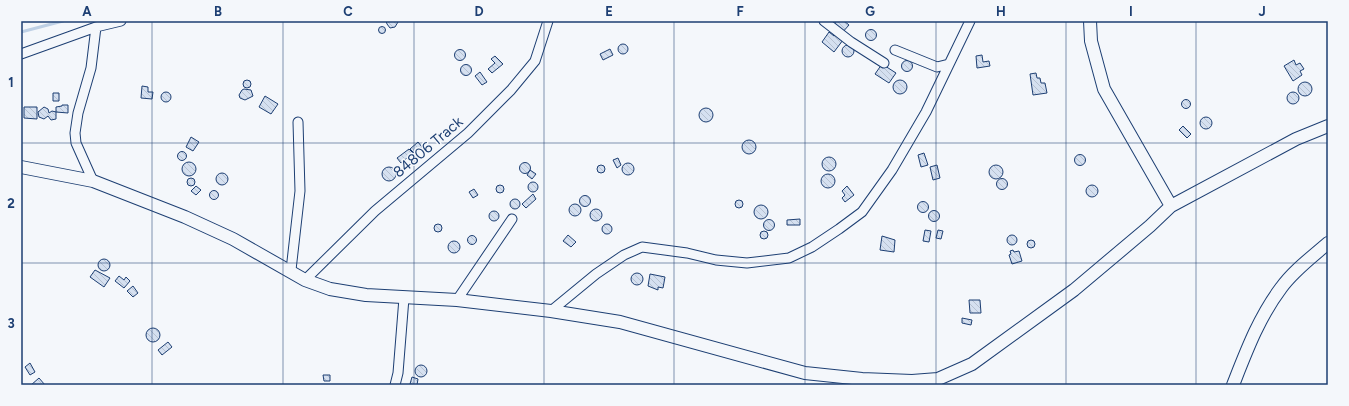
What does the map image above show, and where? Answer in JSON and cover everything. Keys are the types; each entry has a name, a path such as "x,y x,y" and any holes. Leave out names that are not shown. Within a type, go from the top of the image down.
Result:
{"street":[{"path":"21,54 96,27 121,21"},
{"name":"84806 Track","path":"305,280 375,211 468,133 511,90 535,61 548,21"},
{"path":"824,21 851,42 884,63"},
{"path":"551,311 602,270 632,250 642,247 687,253 716,260 747,262 789,258 812,247 862,212 877,193 926,112 970,21"},
{"path":"1090,21 1090,40 1104,89 1170,206"},
{"path":"93,181 76,143 75,133 78,113 91,68 96,27"},
{"path":"895,50 937,67 950,64"},
{"path":"291,270 300,191 298,122"},
{"path":"21,167 93,181 185,216 291,270 305,280 330,288 366,296 457,300 551,311 620,322 805,372 862,379 938,379 972,364 1074,290 1150,226 1170,206 1296,139 1328,126"},
{"path":"457,300 512,218"},
{"path":"1233,385 1261,319 1281,288 1303,265 1328,243"},
{"path":"395,385 398,373 404,298"}],"building":[{"path":"386,21 398,22 395,27 390,28"},
{"path":"836,21 844,21 849,25 841,34 833,26"},
{"path":"382,26 385,27 385,33 382,34 379,33 378,30 379,27"},
{"path":"871,29 875,31 877,35 875,39 871,41 867,39 865,35 867,31"},
{"path":"829,32 834,36 835,34 843,40 834,52 822,42"},
{"path":"621,44 625,44 627,45 627,53 621,54 618,51 618,47"},
{"path":"846,45 850,45 854,51 850,57 846,57 842,53 842,49"},
{"path":"610,49 613,55 603,60 600,54"},
{"path":"458,50 462,50 464,51 464,59 458,60 455,57 455,53"},
{"path":"982,55 983,62 989,61 990,66 977,68 976,56"},
{"path":"495,56 503,64 492,73 488,69 495,63 491,59"},
{"path":"1294,60 1296,65 1300,63 1304,69 1300,71 1302,75 1293,81 1284,66"},
{"path":"905,61 909,61 911,62 911,70 905,71 902,68 902,64"},
{"path":"466,64 470,66 472,70 470,74 466,76 462,74 460,70 462,66"},
{"path":"882,64 896,73 889,83 875,74"},
{"path":"480,72 487,82 482,85 475,76"},
{"path":"1036,73 1037,78 1040,78 1041,83 1045,83 1047,93 1033,95 1030,74"},
{"path":"245,80 249,80 251,84 249,88 245,88 243,86 243,82"},
{"path":"900,80 905,82 907,87 905,92 900,94 895,92 893,87 895,82"},
{"path":"1302,82 1308,82 1312,86 1312,92 1308,96 1302,96 1298,92 1298,86"},
{"path":"142,86 148,87 148,92 153,92 152,99 141,98"},
{"path":"244,89 251,90 253,96 245,100 240,98 239,95"},
{"path":"164,92 168,92 171,97 168,102 164,102 161,99 161,95"},
{"path":"1293,92 1297,94 1299,98 1297,102 1293,104 1289,102 1287,98 1289,94"},
{"path":"53,93 59,93 59,101 53,101"},
{"path":"265,96 278,104 271,114 259,107"},
{"path":"1184,100 1188,100 1190,104 1188,108 1184,108 1182,106 1182,102"},
{"path":"68,105 68,113 56,112 56,107"},
{"path":"24,107 37,107 37,119 24,118"},
{"path":"44,107 48,109 49,113 52,111 56,112 56,119 51,120 48,116 44,119 39,117 38,112"},
{"path":"706,108 711,110 713,115 711,120 706,122 701,120 699,115 701,110"},
{"path":"1206,117 1210,119 1212,123 1210,127 1206,129 1202,127 1200,123 1202,119"},
{"path":"1183,126 1191,134 1187,138 1179,130"},
{"path":"191,137 199,142 193,151 186,147"},
{"path":"749,140 754,142 756,147 754,152 749,154 744,152 742,147 744,142"},
{"path":"418,142 422,147 414,153 410,149"},
{"path":"409,149 413,153 401,163 397,158"},
{"path":"180,152 184,152 186,156 184,160 180,160 178,158 178,154"},
{"path":"924,153 928,165 921,167 918,155"},
{"path":"1078,155 1082,155 1084,156 1084,164 1078,165 1075,162 1075,158"},
{"path":"829,157 834,159 836,164 834,169 829,171 824,169 822,164 824,159"},
{"path":"618,158 621,165 617,168 613,160"},
{"path":"186,162 192,162 196,166 196,172 192,176 186,176 182,172 182,166"},
{"path":"525,162 529,164 531,168 529,172 525,174 521,172 519,168 521,164"},
{"path":"628,163 632,165 634,169 632,173 628,175 624,173 622,169 624,165"},
{"path":"599,165 603,165 605,169 603,173 599,173 597,171 597,167"},
{"path":"937,165 940,178 933,180 930,167"},
{"path":"996,165 1001,167 1003,172 1001,177 996,179 991,177 989,172 991,167"},
{"path":"389,167 394,169 396,174 394,179 389,181 384,179 382,174 384,169"},
{"path":"530,170 536,174 532,179 527,175"},
{"path":"222,173 226,175 228,179 226,183 222,185 218,183 216,179 218,175"},
{"path":"828,174 833,176 835,181 833,186 828,188 823,186 821,181 823,176"},
{"path":"189,178 193,178 195,182 193,186 189,186 187,184 187,180"},
{"path":"1000,179 1004,179 1006,180 1006,188 1000,189 997,186 997,182"},
{"path":"531,182 535,182 538,187 535,192 531,192 528,189 528,185"},
{"path":"498,185 502,185 504,189 502,193 498,193 496,191 496,187"},
{"path":"1092,185 1096,187 1098,191 1096,195 1092,197 1088,195 1086,191 1088,187"},
{"path":"196,186 201,190 196,195 191,191"},
{"path":"847,186 854,195 845,202 842,198 845,195 842,191"},
{"path":"474,189 478,195 473,198 469,192"},
{"path":"214,190 219,195 214,200 209,195"},
{"path":"533,194 536,199 526,208 522,204"},
{"path":"583,196 587,196 589,197 589,205 583,206 580,203 580,199"},
{"path":"515,199 520,204 515,209 510,204"},
{"path":"739,200 742,201 742,207 739,208 736,207 735,204 736,201"},
{"path":"923,201 927,203 929,207 927,211 923,213 919,211 917,207 919,203"},
{"path":"575,204 579,206 581,210 579,214 575,216 571,214 569,210 571,206"},
{"path":"761,205 766,207 768,212 766,217 761,219 756,217 754,212 756,207"},
{"path":"596,209 600,211 602,215 600,219 596,221 592,219 590,215 592,211"},
{"path":"492,211 496,211 498,212 498,220 492,221 489,218 489,214"},
{"path":"932,211 936,211 938,212 938,220 932,221 929,218 929,214"},
{"path":"769,219 773,221 775,225 773,229 769,231 765,229 763,225 765,221"},
{"path":"800,219 800,225 787,225 787,220"},
{"path":"436,224 440,224 442,228 440,232 436,232 434,230 434,226"},
{"path":"607,224 612,229 607,234 602,229"},
{"path":"925,230 931,231 929,242 923,241"},
{"path":"938,230 943,231 941,239 936,238"},
{"path":"762,231 766,231 768,235 766,239 762,239 760,237 760,233"},
{"path":"472,235 477,240 472,245 467,240"},
{"path":"568,235 576,242 571,247 563,241"},
{"path":"1010,235 1014,235 1017,240 1014,245 1010,245 1007,242 1007,238"},
{"path":"882,236 895,240 894,252 880,250"},
{"path":"1031,240 1034,241 1034,247 1031,248 1028,247 1027,244 1028,241"},
{"path":"452,241 456,241 460,247 456,253 452,253 448,249 448,245"},
{"path":"1013,250 1014,252 1019,251 1022,261 1012,264 1009,255 1011,254 1010,251"},
{"path":"102,259 106,259 110,265 106,271 102,271 98,267 98,263"},
{"path":"95,270 110,278 104,287 90,277"},
{"path":"637,273 641,275 643,279 641,283 637,285 633,283 631,279 633,275"},
{"path":"650,274 665,277 663,288 658,287 658,290 648,286"},
{"path":"119,276 124,280 126,277 130,281 124,288 115,281"},
{"path":"133,286 138,293 133,297 127,291"},
{"path":"969,300 980,300 981,313 970,313"},
{"path":"962,318 972,320 971,325 962,323"},
{"path":"153,328 158,330 160,335 158,340 153,342 148,340 146,335 148,330"},
{"path":"168,342 172,347 162,355 158,350"},
{"path":"30,363 35,372 30,375 25,367"},
{"path":"421,365 425,367 427,371 425,375 421,377 417,375 415,371 417,367"},
{"path":"323,375 330,375 330,381 324,381"},
{"path":"412,377 418,379 417,385 410,384"},
{"path":"39,378 45,385 31,385"}],"waterway":[{"path":"21,32 63,21"}]}
